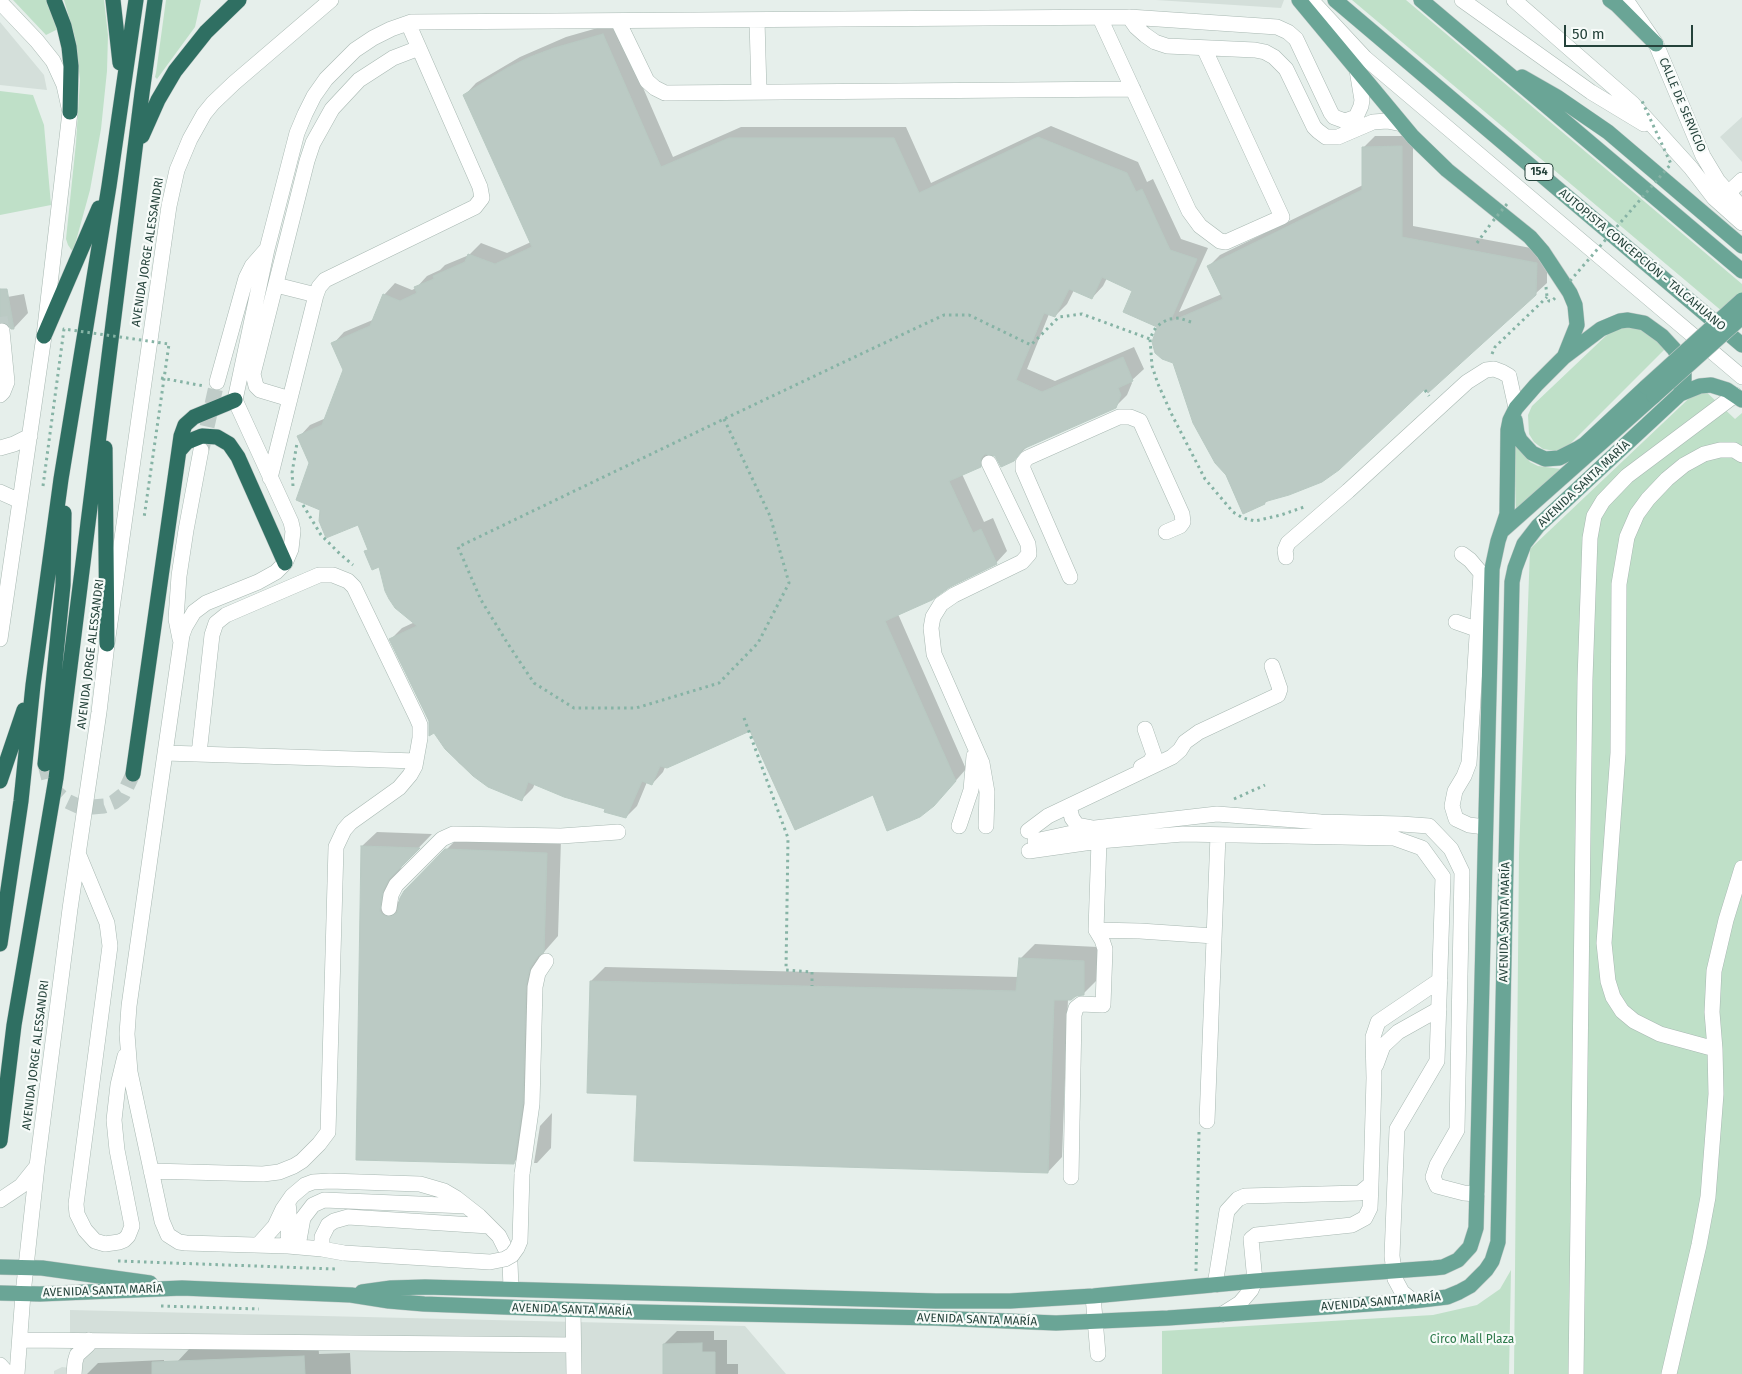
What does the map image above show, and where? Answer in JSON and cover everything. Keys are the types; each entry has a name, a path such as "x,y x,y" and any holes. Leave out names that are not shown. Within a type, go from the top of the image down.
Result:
{"highway":[{"path":"54,0 64,26 69,47 71,66 70,112"},
{"path":"113,0 118,35 122,95"},
{"path":"0,944 61,479 109,186 136,0"},
{"name":"AVENIDA JORGE ALESSANDRI","path":"0,1141 15,1016 56,778 155,0"},
{"path":"134,154 155,107 175,71 206,32 239,0"},
{"path":"44,336 109,186"},
{"path":"105,389 106,644"},
{"path":"133,774 182,430 189,420 235,400"},
{"path":"178,451 187,442 202,436 217,437 229,444 238,457 284,563"},
{"path":"45,764 63,585 65,540 61,479"},
{"path":"0,781 33,684"}],"main road":[{"path":"1299,0 1419,143 1447,170 1530,238 1543,252 1576,305 1576,325 1564,357"},
{"name":"AUTOPISTA CONCEPCIÓN - TALCAHUANO","path":"1335,0 1742,345"},
{"path":"1421,0 1742,272"},
{"path":"1610,0 1656,44"},
{"path":"1496,64 1557,97 1608,132 1742,246"},
{"path":"1503,530 1650,392 1742,300"},
{"path":"1680,394 1683,387 1684,372 1679,356 1662,336 1644,323 1628,320 1610,324 1564,357 1516,408 1515,426 1520,440 1532,453 1545,459 1569,454 1650,392 1742,317"},
{"path":"1680,394 1700,386 1710,385 1719,387 1738,397"},
{"name":"AVENIDA SANTA MARÍA","path":"0,1293 23,1294 182,1288 351,1295 424,1304 573,1310 934,1318 1056,1323 1222,1315 1413,1301 1447,1296 1470,1286 1479,1279 1489,1266 1496,1252 1498,1242 1512,601 1515,568 1524,544 1538,526 1680,394"},
{"name":"AVENIDA SANTA MARÍA","path":"351,1295 371,1290 408,1287 511,1288 936,1301 1010,1301 1093,1296 1255,1281 1442,1267 1458,1260 1470,1247 1476,1228 1492,569 1507,514 1508,430 1510,420 1516,408"},
{"name":"AVENIDA SANTA MARÍA","path":"0,1267 26,1266 96,1274 182,1288"}],"street":[{"name":"AVENIDA JORGE ALESSANDRI","path":"17,1374 36,1166 78,852 99,712 106,644 168,206 177,170 196,128 213,103 331,0"},
{"path":"1311,0 1365,58 1742,377"},
{"path":"1462,0 1552,66 1638,120 1666,140"},
{"path":"1514,0 1633,104 1692,168 1714,198 1742,222"},
{"name":"CALLE DE SERVICIO","path":"1626,0 1656,44 1703,156 1718,181 1737,201"},
{"path":"0,2 53,61 64,85 70,112 44,336 0,639"},
{"path":"546,961 538,973 536,987 532,1104 522,1174 520,1240 512,1255 505,1259 490,1262 344,1253 293,1246 186,1244 173,1239 164,1228 130,1072 128,1047 130,1006 165,753 184,626 200,607 213,599 268,578 284,563 291,549 293,531 287,514 235,400 268,249 297,133 304,114 326,79 355,50 373,38 408,23 618,21 1129,17 1283,29 1296,39 1331,113 1339,120 1350,120 1356,117 1361,106 1362,100 1357,70"},
{"path":"1129,17 1136,27 1155,42 1167,46 1255,50 1274,57 1286,69 1314,127 1326,137 1338,137 1373,122 1387,121 1402,124"},
{"path":"1100,18 1190,211 1200,226 1218,240 1226,242 1282,217 1204,48"},
{"path":"757,20 759,92"},
{"path":"618,21 647,81 665,93 1133,89"},
{"path":"270,478 316,295 325,280 475,207 482,198 480,187 408,23"},
{"path":"290,399 260,390 253,374 307,161 322,125 332,109 359,80 393,58 420,48"},
{"path":"1737,201 1742,180"},
{"path":"217,382 246,278 258,258 268,249"},
{"path":"276,285 316,295"},
{"path":"0,395 6,382 2,331"},
{"path":"1286,557 1285,550 1288,543 1467,382 1486,370 1494,369 1509,376 1516,408"},
{"path":"1576,1374 1585,679 1590,538 1594,516 1603,502 1627,476 1738,397"},
{"path":"1070,577 1023,469 1023,463 1027,458 1119,417 1130,417 1140,421 1182,514 1183,522 1180,526 1166,532"},
{"path":"0,448 30,436"},
{"path":"181,643 176,619 178,584 201,450"},
{"path":"1715,1049 1660,1034 1634,1022 1622,1011 1613,997 1608,981 1604,943 1618,753 1619,584 1627,537 1637,514 1666,479 1684,465 1704,454 1720,450 1734,450 1742,455"},
{"path":"986,826 987,792 982,763 934,654 931,628 933,617 941,604 954,595 1022,562 1029,554 1028,544 990,463"},
{"path":"0,492 20,501"},
{"path":"1462,554 1481,573 1468,762 1464,776 1455,791 1452,806 1456,819 1469,825 1485,827"},
{"path":"151,1171 263,1174 279,1172 302,1161 328,1132 336,847 344,830 350,823 404,783 410,775 416,760 420,738 418,718 354,587 340,577 319,575 226,615 216,624 212,635 198,754"},
{"path":"1456,622 1476,629"},
{"path":"1272,666 1280,689 1278,695 1199,732 1185,742 1180,750 1172,756 1048,816 1029,841 1097,835 1182,834 1394,838 1422,848 1443,877 1437,1061 1397,1129 1393,1271 1398,1286 1413,1301"},
{"path":"1029,815 1042,815 1150,762 1154,755 1145,728"},
{"path":"959,826 971,790 975,759 973,742"},
{"path":"165,753 416,760"},
{"path":"1069,806 1072,818 1077,825 1097,835 1216,814 1321,822 1429,826 1451,849 1462,872 1456,1130 1437,1165 1433,1177 1437,1186 1464,1193 1477,1194"},
{"path":"388,908 396,885 442,839 453,834 561,836 618,832"},
{"path":"1071,1177 1074,1015 1076,1008 1082,1004 1103,1005 1104,949 1102,940 1096,930 1097,835"},
{"path":"1207,1121 1218,835"},
{"path":"78,852 107,923 110,946 76,1204 85,1230 95,1241 105,1244 124,1240 132,1226 117,1150 114,1120 118,1085 128,1047"},
{"path":"1669,1374 1708,1197 1716,1094 1712,1012 1714,971 1726,920 1742,868"},
{"path":"1096,930 1214,936"},
{"path":"1222,1315 1246,1297 1255,1281 1251,1240 1256,1235 1352,1225 1365,1218 1370,1208 1374,1078 1373,1037 1378,1022 1440,980"},
{"path":"1374,1078 1376,1063 1383,1046 1398,1032 1439,1009"},
{"path":"0,1200 20,1186 36,1166"},
{"path":"258,1245 275,1226 287,1203 298,1190 313,1182 420,1184 444,1191 466,1206 499,1236 508,1254 512,1276 511,1288"},
{"path":"1216,1285 1227,1211 1238,1199 1245,1196 1360,1193 1371,1184"},
{"path":"293,1246 303,1218 313,1206 324,1200 466,1206"},
{"path":"287,1203 293,1246"},
{"path":"322,1249 322,1237 328,1225 348,1217 489,1226"},
{"path":"1093,1296 1098,1354"},
{"path":"573,1310 574,1374"},
{"path":"20,1340 574,1345"},
{"path":"74,1374 77,1355 88,1346 89,1340"},
{"path":"0,1365 8,1374"}],"path":[{"path":"1570,281 1671,164 1642,101"},
{"path":"1477,243 1492,221 1507,204"},
{"path":"1486,370 1495,347 1547,297"},
{"path":"724,419 770,516 789,583 758,643 719,683 636,708 574,708 534,683 481,600 458,547 724,419 944,315 969,315 1031,345 1059,317 1082,314 1150,339"},
{"path":"1191,322 1179,318 1169,319 1161,323 1154,330 1150,339 1152,366 1172,415 1206,479 1233,512 1243,518 1256,521 1281,515 1309,504"},
{"path":"43,486 64,329 169,344 144,518"},
{"path":"159,378 172,380"},
{"path":"1425,390 1431,402"},
{"path":"293,488 292,473 298,435"},
{"path":"301,503 321,535 357,568"},
{"path":"744,718 788,838 786,970 812,972 812,986"},
{"path":"1229,802 1265,785"},
{"path":"113,1261 342,1269"}],"shaded area":[{"path":"1156,0 1284,0 1281,8"},
{"path":"0,22 44,75 47,90 0,85"},
{"path":"1742,117 1742,162 1720,137"},
{"path":"70,1310 745,1326 786,1374 54,1374 54,1371 62,1367 70,1368"}],"green space":[{"path":"13,0 47,0 58,29 46,35"},
{"path":"64,0 104,0 108,35 107,71 101,129 90,190 73,252 66,239 76,143 80,80 75,38"},
{"path":"166,0 201,0 195,27 157,79 155,77"},
{"path":"1352,0 1406,0 1742,284 1742,328"},
{"path":"0,91 33,95 44,125 51,205 0,215"},
{"path":"1621,327 1641,327 1667,347 1569,445 1556,451 1543,449 1534,442 1529,434 1528,415 1532,406 1611,331"},
{"path":"1701,387 1735,419 1742,413 1742,1374 1514,1374 1519,854 1530,549"},
{"path":"1518,447 1530,462 1538,466 1561,469 1516,513 1514,448"},
{"name":"Circo Mall Plaza","path":"1511,1270 1509,1374 1162,1374 1162,1331 1433,1315 1477,1305 1500,1289"}],"building":[{"path":"603,34 661,167 729,138 894,138 919,193 1038,137 1127,173 1136,192 1142,189 1170,250 1197,259 1170,322 1223,299 1207,266 1362,190 1362,147 1402,146 1402,237 1537,263 1536,295 1428,393 1425,389 1339,470 1322,482 1289,495 1264,502 1265,504 1243,514 1226,475 1215,463 1193,423 1173,363 1162,359 1155,353 1152,342 1157,327 1123,312 1132,291 1102,277 1092,299 1069,289 1055,317 1044,313 1016,380 1042,392 1123,357 1133,381 1118,388 1121,395 1116,408 1023,449 1014,461 1001,467 995,456 985,454 981,458 981,467 949,481 973,533 981,529 997,564 950,587 932,600 885,621 956,781 934,806 920,817 887,831 873,795 795,830 750,731 667,768 660,766 652,785 642,781 626,818 604,812 605,809 564,797 528,782 522,801 488,787 473,776 445,749 434,733 429,736 429,721 389,639 417,626 395,608 389,599 379,567 372,570 364,551 368,550 358,525 326,538 319,521 320,510 296,500 309,463 297,436 322,425 343,370 331,343 370,326 383,294 400,301 417,293 414,287 434,279 433,276 465,262 468,254 495,264 532,247 463,95 507,68 530,57"},
{"path":"0,289 7,289 14,329 11,329 6,323 0,322"},
{"path":"361,846 420,848 389,879 383,891 380,911 388,917 397,913 400,898 404,891 445,849 547,853 544,952 538,956 530,968 526,985 523,1103 514,1164 356,1160"},
{"path":"1019,958 1084,961 1084,995 1076,996 1071,1000 1054,1000 1048,1173 634,1161 637,1095 587,1093 590,981 1016,991"},
{"path":"702,1343 702,1352 715,1352 715,1374 663,1374 663,1344"},
{"path":"304,1356 305,1374 152,1374 152,1362"}],"tunnel":[{"path":"0,317 2,331"},
{"path":"202,449 217,382"},
{"path":"45,764 50,784 57,793 65,800 82,808 104,806 114,802 123,795 133,774"}]}
